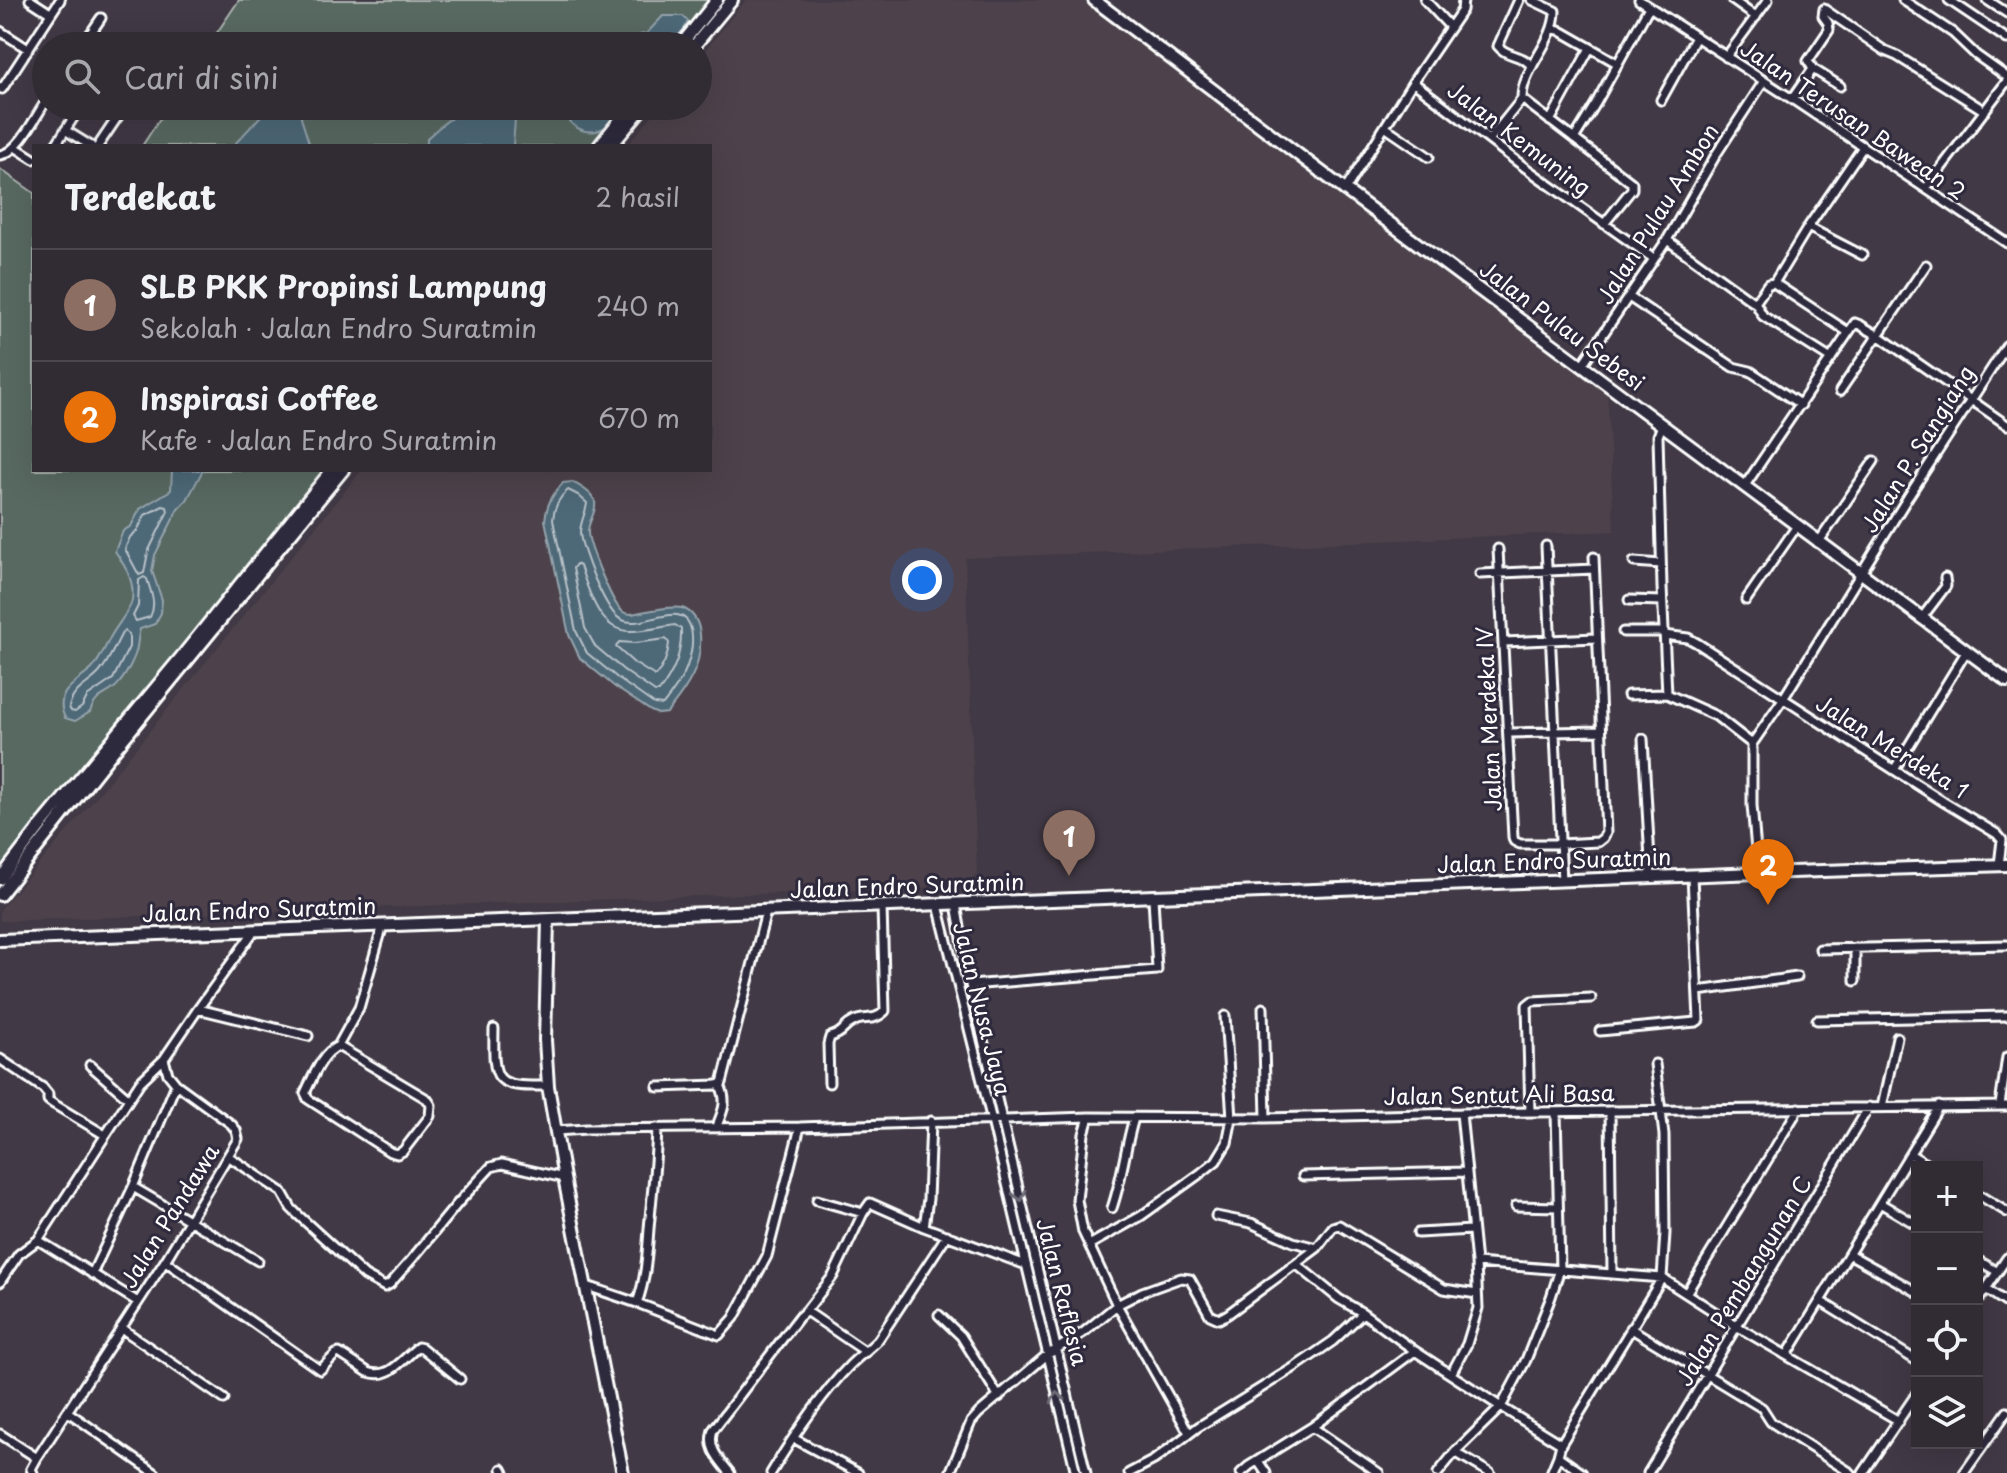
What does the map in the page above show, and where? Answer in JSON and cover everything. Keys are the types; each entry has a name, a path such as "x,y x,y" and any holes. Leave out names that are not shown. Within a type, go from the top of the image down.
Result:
{"street":[{"path":"30,0 50,13"},
{"path":"38,32 60,0"},
{"path":"691,32 717,0"},
{"path":"706,32 732,0"},
{"name":"Jalan Pulau Sebesi","path":"1094,0 1818,543 2007,680"},
{"path":"1425,0 1450,27"},
{"path":"1345,190 1463,7 1463,0"},
{"path":"1519,0 1498,46 1500,50 1529,62 1532,67"},
{"path":"1489,140 1522,99 1532,67 1553,29 1555,11 1532,0"},
{"name":"Jalan Terusan Bawean 2","path":"1639,0 2007,243"},
{"path":"1732,0 1756,17"},
{"path":"1726,57 1768,0"},
{"path":"1830,0 1823,16 1829,27 1808,61 1813,69 1840,86"},
{"path":"1903,0 1953,33 2007,79 1926,188"},
{"path":"1949,0 2007,39"},
{"path":"1962,9 1967,0"},
{"path":"1987,0 2007,13"},
{"path":"1574,139 1649,7"},
{"path":"1824,9 1885,51 1985,111"},
{"path":"92,32 101,18"},
{"path":"1553,29 1617,63"},
{"path":"0,31 28,49"},
{"path":"1661,100 1696,37"},
{"path":"0,87 2,89 32,42"},
{"path":"1550,121 1590,48"},
{"path":"1792,99 1813,69"},
{"name":"Jalan Pulau Ambon","path":"1582,365 1667,240 1717,153 1764,81"},
{"name":"Jalan Kemuning","path":"1413,82 1654,259"},
{"name":"Jalan Kemuning","path":"1522,99 1633,185 1604,224"},
{"path":"0,155 6,155 15,147 33,120"},
{"path":"56,144 72,120"},
{"path":"99,144 116,120"},
{"path":"601,144 620,120"},
{"path":"613,144 632,120"},
{"path":"1385,127 1429,157"},
{"path":"65,130 88,144"},
{"path":"15,147 32,158"},
{"path":"1774,283 1863,147"},
{"path":"1808,227 1862,255"},
{"path":"1667,240 1755,302 1763,316 1831,359"},
{"path":"1840,391 1926,265"},
{"path":"1755,302 1768,284 1774,283 1848,332"},
{"path":"1629,297 1733,367 1750,371 1801,405"},
{"path":"1744,487 1855,323 1879,336 2007,425"},
{"name":"Jalan P. Sangiang","path":"1861,574 2007,345"},
{"path":"1662,425 1658,436 1667,694"},
{"path":"1818,543 1874,461"},
{"path":"0,879 330,472"},
{"path":"0,895 341,472"},
{"path":"1746,600 1797,526"},
{"path":"1546,546 1562,881"},
{"name":"Jalan Merdeka IV","path":"1498,549 1514,839 1520,844 1560,844"},
{"path":"1560,844 1598,842 1605,836 1594,557"},
{"path":"1634,562 1661,564"},
{"path":"1480,574 1594,569"},
{"name":"Jalan Merdeka 1","path":"1861,574 1783,699 1999,836 2003,865"},
{"path":"1921,619 1946,586 1945,578"},
{"path":"1629,600 1662,601"},
{"path":"1623,632 1664,634 1693,640 1783,699 1752,744 1752,805 1758,873"},
{"path":"1504,642 1596,638"},
{"path":"1894,770 1966,652"},
{"path":"1628,695 1667,694 1716,716 1752,744"},
{"path":"1509,733 1601,731"},
{"path":"1643,739 1651,877"},
{"name":"Jalan Endro Suratmin","path":"0,940 2003,865"},
{"path":"1600,1031 1698,1022 1692,876"},
{"path":"970,985 1157,970 1153,897"},
{"name":"Jalan Nusa Jaya","path":"956,904 970,985 1003,1120"},
{"name":"Jalan Nusa Jaya","path":"938,905 992,1121"},
{"path":"829,1083 830,1037 841,1034 853,1021 878,1018 885,1011 882,907"},
{"path":"720,1085 766,912"},
{"path":"548,920 545,1040 548,1086 623,1473"},
{"path":"338,1046 427,1099 431,1105 430,1116 403,1151 397,1154 390,1152 305,1096 327,1053 338,1046 359,1008 383,925"},
{"path":"0,1282 19,1254 38,1240 140,1082 164,1059 254,931"},
{"path":"1820,949 2007,945"},
{"path":"1855,948 1855,981"},
{"path":"1698,991 1797,977"},
{"path":"1530,1112 1527,1005 1532,1001 1591,998"},
{"path":"1263,1008 1266,1118"},
{"path":"198,1009 308,1036"},
{"path":"1089,1245 1141,1216 1201,1173 1216,1161 1227,1143 1232,1118 1225,1016"},
{"path":"1817,1020 2007,1016"},
{"path":"494,1029 494,1067 500,1078 520,1086 548,1086"},
{"path":"1882,1107 1897,1037"},
{"path":"2004,1105 2007,1057"},
{"path":"0,1059 43,1088 49,1101 105,1135"},
{"name":"Jalan Pandawa","path":"33,1473 31,1469 37,1458 165,1261 238,1139 236,1130 224,1118 176,1084 168,1074 164,1059"},
{"path":"1551,1473 1561,1444 1662,1278 1665,1233 1662,1110 1655,1064"},
{"path":"90,1065 129,1099"},
{"path":"92,1274 176,1084"},
{"path":"658,1087 720,1085"},
{"path":"716,1128 725,1101 720,1085"},
{"name":"Jalan Sentut Ali Basa","path":"555,1131 800,1127 1089,1117 1266,1118 2004,1105"},
{"path":"1787,1355 1939,1106"},
{"name":"Jalan Pembangunan C","path":"1648,1473 1869,1107"},
{"path":"1687,1292 1799,1108"},
{"path":"1610,1111 1612,1273"},
{"path":"1438,1473 1501,1407 1532,1346 1560,1269 1556,1112"},
{"path":"1451,1374 1467,1344 1478,1308 1461,1113"},
{"path":"1089,1117 1084,1134 1078,1214 1117,1305 1189,1433"},
{"path":"1112,1208 1134,1118"},
{"name":"Jalan Raflesia","path":"1003,1120 1031,1264"},
{"path":"924,1227 931,1121"},
{"name":"Jalan Raflesia","path":"992,1121 1031,1264 1076,1473"},
{"path":"587,1286 719,1335 724,1332 767,1256 800,1127"},
{"path":"637,1303 646,1271 657,1128"},
{"path":"1910,1154 1921,1161"},
{"path":"228,1156 282,1192 297,1214 365,1276 385,1287 491,1167 502,1164 564,1178"},
{"path":"1303,1176 1467,1172"},
{"path":"133,1187 258,1261"},
{"path":"1983,1198 2007,1212"},
{"path":"817,1200 863,1213"},
{"path":"730,1473 714,1453 711,1445 713,1430 833,1276 870,1203 924,1227 1031,1264"},
{"path":"1880,1203 1911,1221"},
{"path":"1516,1206 1558,1207"},
{"path":"1216,1216 1251,1223 1293,1242 1317,1248"},
{"path":"950,1473 971,1422 979,1413 1117,1305 1142,1292 1186,1278 1194,1284 1210,1315 1219,1319 1317,1248 1333,1227 1339,1225 1444,1289 1477,1294"},
{"path":"1418,1233 1472,1230"},
{"path":"771,1473 793,1438 851,1364 878,1340 947,1235"},
{"path":"38,1240 138,1302"},
{"path":"1849,1254 1911,1289"},
{"path":"1983,1293 2007,1258"},
{"path":"165,1261 320,1370 339,1353 368,1372 385,1374 418,1347 460,1379"},
{"path":"1476,1263 1662,1278 1738,1327 1899,1421"},
{"path":"1983,1263 1998,1272"},
{"path":"1296,1264 1339,1299 1415,1351 1561,1444"},
{"path":"1986,1289 2007,1303"},
{"path":"1820,1301 1911,1357"},
{"path":"806,1311 866,1352"},
{"path":"1129,1473 1154,1460 1189,1433 1298,1365 1333,1341 1363,1313"},
{"path":"939,1315 961,1336 999,1397"},
{"path":"121,1328 224,1399"},
{"path":"1630,1328 1762,1408 1771,1422 1851,1473"},
{"path":"1241,1473 1312,1427 1415,1351"},
{"name":"Jalan Raflesia","path":"1052,1353 1086,1473"},
{"path":"1863,1473 1911,1402"},
{"path":"68,1412 155,1473"},
{"path":"1964,1473 2007,1412"},
{"path":"1998,1424 2007,1430"},
{"path":"1312,1427 1379,1473"},
{"path":"0,1434 37,1458"},
{"path":"793,1438 858,1473"},
{"path":"1455,1452 1490,1473"},
{"path":"1558,1456 1582,1473"},
{"path":"1258,1461 1266,1473"}],"shaded area":[{"path":"746,0 1087,0 1607,387 1614,531 965,558 977,876 973,877 973,886 0,921 0,910 93,801 360,472 712,472 712,144 629,144 648,120 712,120 712,42"}],"green space":[{"path":"239,0 714,0 688,32 217,32"},
{"path":"159,120 618,120 599,144 143,144"},
{"path":"0,169 32,192 32,472 335,472 0,891"}],"water":[{"path":"663,16 683,16 688,21 681,32 648,32"},
{"path":"257,120 302,120 309,144 235,144"},
{"path":"448,120 515,120 513,144 427,144 427,138"},
{"path":"569,120 612,120 597,131 583,130"},
{"path":"172,472 202,472 187,500 178,509 155,555 152,571 162,600 161,613 155,624 140,629 133,660 116,687 96,701 90,712 75,721 65,718 62,709 64,695 95,665 131,604 131,582 115,551 123,531 131,526 140,509 171,490"},
{"path":"572,482 594,499 589,540 606,584 620,609 631,614 677,607 689,612 698,624 700,648 697,664 667,713 651,711 615,687 580,658 569,635 545,520 556,492 563,483"}],"place":[{"name":"SLB PKK Propinsi Lampung","path":"1069,876"},
{"name":"Inspirasi Coffee","path":"1768,905"}]}
